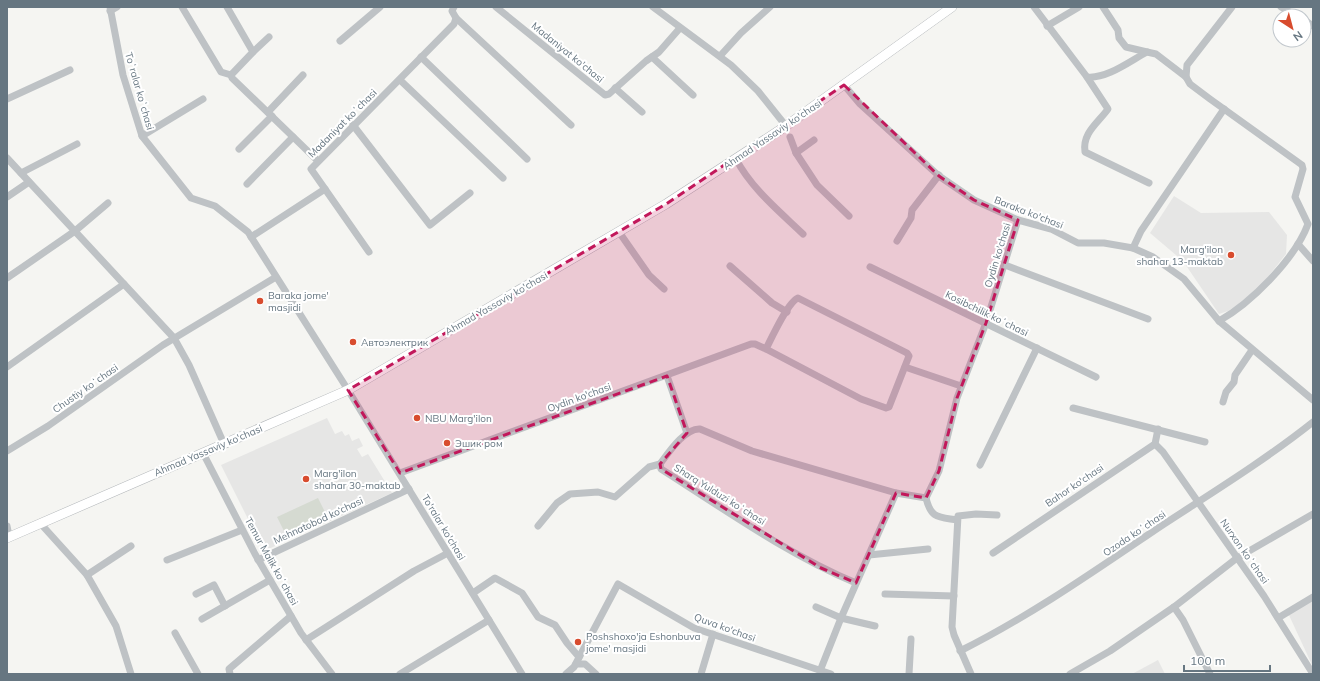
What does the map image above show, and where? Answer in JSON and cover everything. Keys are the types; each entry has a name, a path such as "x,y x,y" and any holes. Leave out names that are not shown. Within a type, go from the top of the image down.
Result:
{"main road":[{"name":"Ahmad Yassaviy ko'chasi","path":"8,537 348,390 666,204 786,126 952,7"}],"street":[{"path":"110,9 117,7"},
{"path":"182,7 221,72 231,74"},
{"path":"227,7 253,52"},
{"path":"340,41 380,7"},
{"path":"454,7 452,11 456,18 571,126"},
{"name":"Madaniyat ko'chasi","path":"496,7 605,95 659,52 680,28"},
{"path":"654,7 680,28 732,65 758,91 786,126"},
{"path":"720,56 770,7"},
{"path":"1034,7 1087,77 1108,109 1102,118 1090,129 1084,144 1085,152 1149,183"},
{"path":"1048,26 1078,7"},
{"path":"1103,7 1118,30 1119,38 1126,47 1156,54 1186,77 1190,84 1224,110 1302,165 1303,169 1295,197 1308,224 1298,244 1256,295 1238,311 1220,321"},
{"path":"1186,77 1188,66 1232,7"},
{"name":"Toʻralar koʻchasi","path":"110,9 123,75 142,136 192,198 215,206 248,232 348,390"},
{"name":"Madaniyat koʻchasi","path":"325,189 311,169 454,24 456,18"},
{"path":"231,74 269,37"},
{"path":"1087,77 1094,78 1109,72 1147,52"},
{"path":"421,57 527,159"},
{"path":"652,57 693,95"},
{"path":"7,99 70,70"},
{"path":"231,74 232,78 318,161"},
{"path":"239,149 304,75"},
{"path":"400,80 503,178"},
{"name":"Baraka ko'chasi","path":"844,85 860,104 939,175 974,200 1018,220 1051,230 1078,243 1104,243 1133,248 1153,257 1184,279 1220,321 1252,350 1313,400"},
{"path":"615,88 642,112"},
{"path":"142,136 203,98"},
{"path":"1133,248 1142,231 1224,110"},
{"path":"353,126 430,225 470,192"},
{"path":"247,184 294,137"},
{"path":"790,137 796,153 817,185 849,216"},
{"path":"796,153 814,140"},
{"path":"21,173 77,144"},
{"path":"7,158 174,338 189,365 224,444"},
{"path":"736,159 742,170 762,194 803,234"},
{"path":"897,241 911,218 912,210 939,175"},
{"path":"7,197 29,182"},
{"path":"251,237 325,189 369,252"},
{"path":"7,278 75,231 108,203"},
{"name":"Oydin ko'chasi","path":"926,498 939,471 961,386 986,323 1018,220"},
{"path":"619,232 649,275 664,289"},
{"path":"1298,244 1313,261"},
{"path":"1005,265 1148,319"},
{"path":"730,266 772,303 787,312"},
{"name":"Kosibchilik koʻchasi","path":"870,267 1096,377"},
{"name":"Chustiy koʻchasi","path":"7,451 48,426 174,338 276,277"},
{"path":"7,366 124,284"},
{"name":"Oydin ko'chasi","path":"400,473 751,344 755,344 766,349 861,399 886,408 889,407 909,356 907,353 801,298 795,299 766,349"},
{"path":"980,465 1037,348"},
{"path":"1223,402 1226,392 1234,382 1235,375 1252,350"},
{"path":"905,367 961,386"},
{"path":"667,376 687,433 695,429 700,429 752,451 896,493 926,498 931,512 936,517 957,520"},
{"name":"To'ralar ko'chasi","path":"348,390 522,674"},
{"path":"1073,408 1205,442"},
{"name":"Ozoda koʻchasi","path":"960,651 1004,629 1044,605 1198,502 1313,422"},
{"path":"1155,444 1158,429"},
{"name":"Sharq Yulduzi koʻchasi","path":"687,433 660,464 661,469 820,568 856,583"},
{"name":"Nurxon koʻchasi","path":"1155,444 1159,446 1237,558 1278,618 1313,674"},
{"name":"Bahor ko'chasi","path":"993,553 1155,444"},
{"name":"Temur Malik koʻchasi","path":"203,453 258,560 306,640 332,674"},
{"path":"538,526 558,503 570,494 598,492 614,497 649,467 660,464"},
{"name":"Mehnatobod ko‘chasi","path":"258,560 409,489"},
{"path":"820,671 841,618 896,493"},
{"path":"1070,674 1110,651 1174,606 1237,558 1313,514"},
{"path":"971,674 960,651 952,627 957,520 959,515 997,515"},
{"path":"40,523 87,575 116,626 131,674"},
{"path":"7,526 8,537"},
{"path":"167,560 242,530"},
{"path":"87,575 131,546"},
{"path":"869,555 928,549"},
{"path":"306,640 408,575 448,553"},
{"path":"473,593 495,578 511,585 522,593 538,616 555,625 579,657 576,664 566,674"},
{"path":"202,619 270,580"},
{"name":"Quva ko'chasi","path":"579,657 618,584 694,628 831,674"},
{"path":"196,594 214,585 225,606"},
{"path":"885,594 954,596"},
{"path":"1278,618 1313,597"},
{"path":"1174,606 1183,620 1210,674"},
{"path":"816,607 841,618 875,626"},
{"path":"230,674 229,669 291,616"},
{"path":"400,674 489,620"},
{"path":"175,632 198,674"},
{"path":"701,674 713,634"},
{"path":"909,674 911,639"},
{"path":"576,664 585,664 596,674"}],"highlighted area":[{"path":"844,85 939,176 974,200 1018,220 986,323 957,398 939,471 926,498 896,493 856,583 821,568 661,469 660,464 687,433 667,376 400,473 348,390 666,204"}],"shaded area":[{"name":"Marg'ilon shahar 13-maktab","path":"1174,196 1201,213 1269,212 1287,235 1286,254 1260,287 1228,311 1219,314 1183,261 1150,233"},
{"name":"Marg'ilon shahar 30-maktab","path":"327,418 335,434 342,431 345,436 349,434 352,441 359,438 363,446 357,449 362,457 368,454 392,493 264,551 221,465"},
{"path":"318,498 327,516 286,535 277,517"},
{"path":"1313,601 1313,667 1288,613"},
{"path":"1158,660 1165,674 1132,674"}],"place":[{"name":"Marg'ilon shahar 13-maktab","path":"1231,255"},
{"name":"Baraka jome' masjidi","path":"260,301"},
{"name":"Автоэлектрик","path":"353,342"},
{"name":"NBU Marg'ilon","path":"417,418"},
{"name":"Эшик ром","path":"447,443"},
{"name":"Marg'ilon shahar 30-maktab","path":"306,479"},
{"name":"Poshshoxo'ja Eshonbuva jome' masjidi","path":"578,642"}]}
